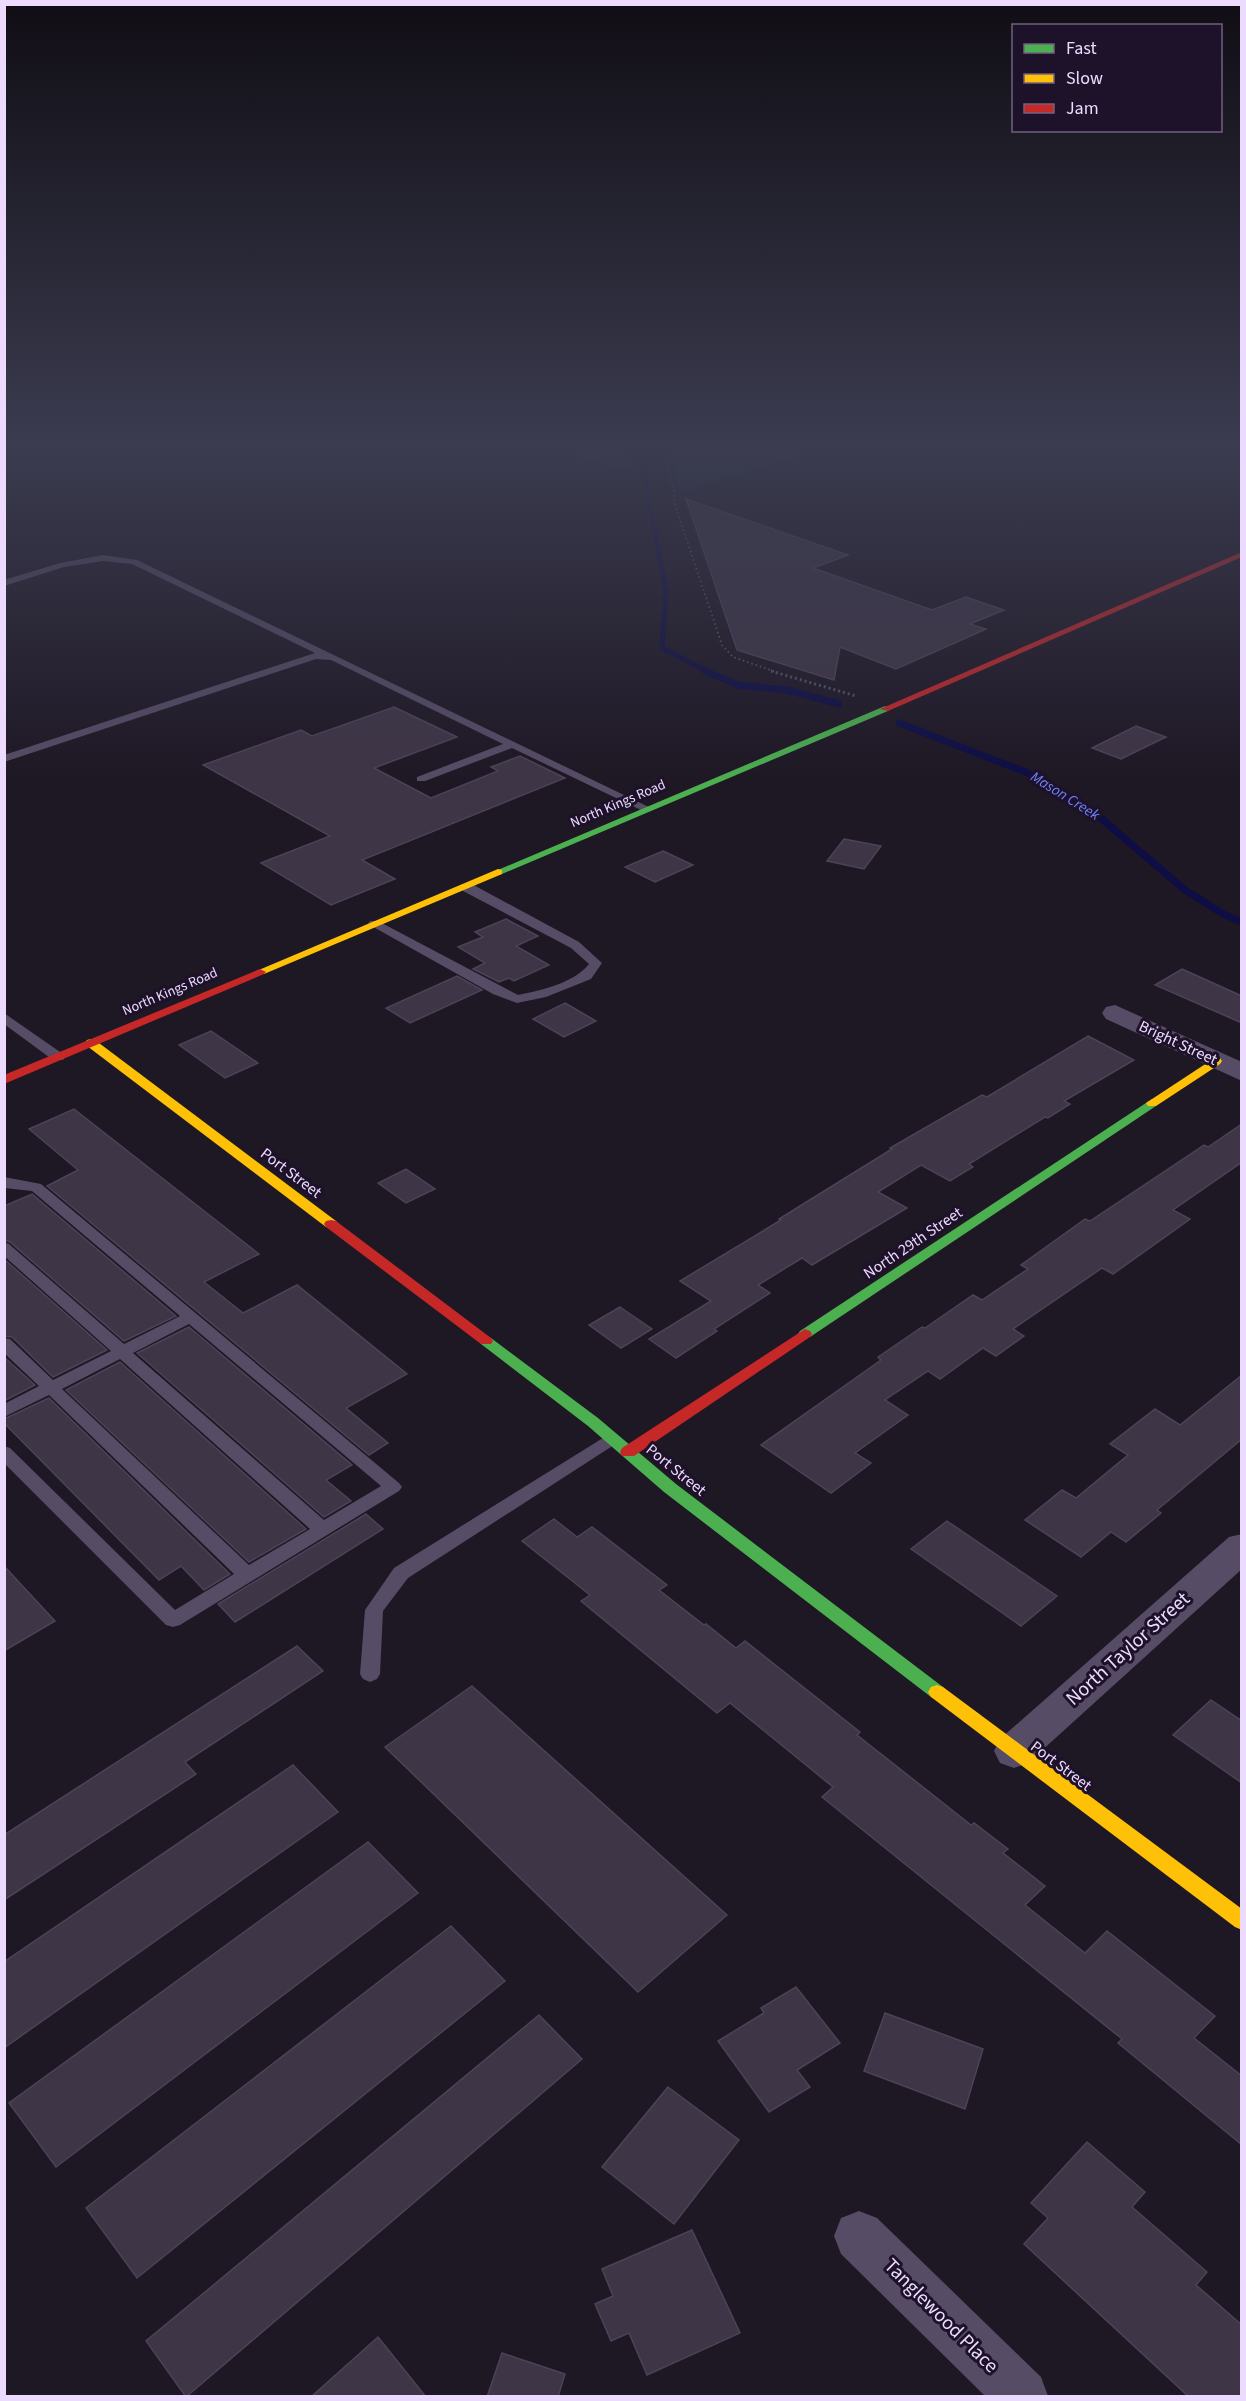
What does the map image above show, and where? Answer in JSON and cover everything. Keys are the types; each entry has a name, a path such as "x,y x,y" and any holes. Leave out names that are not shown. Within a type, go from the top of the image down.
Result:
{"street":[{"name":"North Kings Road","path":"4,1080 468,886 1230,559"},
{"name":"Bright Street","path":"1115,1013 1242,1072"},
{"name":"Port Street","path":"91,1043 611,1438 670,1488 1014,1751 1242,1921"},
{"name":"North 29th Street","path":"628,1452 1216,1061"},
{"name":"North Taylor Street","path":"1014,1751 1242,1547"},
{"name":"Tanglewood Place","path":"859,2236 1022,2397"}],"lane":[{"path":"4,583 63,565 97,559"},
{"path":"111,559 134,562 647,809"},
{"path":"4,759 315,656 333,657"},
{"path":"421,779 512,744"},
{"path":"374,924 517,999 541,994 586,976 596,963 575,945 467,888 468,886"},
{"path":"4,1017 58,1057"},
{"path":"4,1452 172,1620 393,1487 36,1187 6,1183"},
{"path":"4,1247 322,1529"},
{"path":"4,1411 191,1317"},
{"path":"4,1343 247,1575"},
{"path":"370,1674 374,1610 401,1573 611,1438"}],"path":[{"path":"693,559 722,645 733,657 762,668 894,705"}],"building":[{"path":"706,559 837,559 813,568 932,610 966,597 1004,610 970,624 986,629 896,669 840,647 834,680 737,650"},
{"path":"394,707 457,737 374,768 431,798 498,771 491,767 520,756 565,778 362,860 395,879 331,905 261,863 330,836 203,765 301,730 312,736"},
{"path":"1136,726 1166,737 1121,759 1092,748"},
{"path":"844,839 881,846 864,869 827,861"},
{"path":"663,851 693,865 655,882 625,867"},
{"path":"506,919 538,936 516,946 549,965 514,981 509,978 499,982 473,969 485,963 458,947 483,937 475,932"},
{"path":"1182,969 1242,996 1242,1023 1155,985"},
{"path":"457,976 482,990 410,1023 386,1008"},
{"path":"565,1003 596,1021 564,1037 533,1019"},
{"path":"211,1031 258,1063 225,1078 179,1045"},
{"path":"1088,1036 1134,1060 1064,1101 1070,1104 969,1164 973,1167 950,1181 921,1165 878,1192 907,1208 812,1265 802,1258 758,1285 770,1293 714,1329 717,1331 676,1358 649,1339 711,1301 680,1281 781,1220 779,1219 892,1149 890,1148 982,1095 987,1097"},
{"path":"74,1109 259,1254 204,1282 243,1313 297,1285 407,1374 346,1408 388,1443 369,1455 47,1186 78,1170 29,1129"},
{"path":"1242,1124 1242,1162 1173,1210 1190,1219 1113,1274 1102,1268 1013,1329 1024,1336 996,1356 983,1348 940,1379 928,1371 885,1400 908,1415 855,1453 871,1463 831,1493 761,1445 881,1360 878,1357 922,1327 925,1328 973,1295 982,1300 1028,1269 1021,1265 1085,1219 1090,1221 1204,1145 1208,1147"},
{"path":"406,1169 435,1189 406,1203 378,1183"},
{"path":"32,1194 176,1316 124,1341 10,1242 4,1240 4,1206"},
{"path":"4,1259 107,1350 53,1377 12,1337 4,1336"},
{"path":"620,1307 652,1329 621,1348 589,1325"},
{"path":"189,1327 352,1465 326,1480 351,1501 324,1517 137,1353"},
{"path":"4,1357 35,1385 4,1401"},
{"path":"120,1362 306,1529 249,1562 66,1390"},
{"path":"1242,1375 1242,1439 1157,1510 1161,1513 1126,1542 1111,1532 1081,1557 1025,1520 1062,1490 1076,1498 1128,1455 1110,1444 1155,1409 1180,1425"},
{"path":"49,1398 230,1574 204,1590 181,1566 159,1580 4,1423 4,1419"},
{"path":"366,1514 383,1529 235,1622 218,1604"},
{"path":"554,1519 577,1537 592,1527 667,1585 659,1590 704,1625 706,1624 736,1648 745,1641 860,1732 857,1735 971,1825 974,1823 1008,1849 1003,1853 1045,1886 1025,1905 1085,1953 1107,1931 1215,2016 1194,2038 1242,2076 1242,2145 1118,2043 1122,2039 822,1797 833,1787 730,1703 717,1713 581,1601 590,1595 522,1541"},
{"path":"947,1521 1057,1596 1021,1626 911,1549"},
{"path":"4,1566 55,1621 4,1651"},
{"path":"297,1646 323,1671 185,1762 196,1774 4,1900 4,1835"},
{"path":"472,1686 727,1915 638,1992 385,1747"},
{"path":"1211,1700 1242,1721 1242,1783 1173,1735"},
{"path":"293,1765 338,1812 4,2048 4,1962"},
{"path":"368,1842 418,1893 56,2167 9,2103"},
{"path":"451,1926 505,1981 137,2278 86,2208"},
{"path":"796,1987 840,2043 797,2070 810,2087 769,2112 718,2041 764,2013 761,2008"},
{"path":"885,2013 983,2049 965,2109 864,2071"},
{"path":"539,2015 582,2059 186,2397 146,2341"},
{"path":"668,2087 739,2140 674,2224 602,2167"},
{"path":"1087,2142 1145,2192 1132,2207 1207,2272 1196,2285 1242,2325 1242,2397 1189,2397 1024,2244 1048,2218 1031,2203"},
{"path":"692,2230 740,2333 647,2375 629,2333 611,2341 595,2304 613,2296 602,2269"},
{"path":"378,2337 426,2397 311,2397"},
{"path":"502,2353 565,2374 558,2397 487,2397"}],"waterway":[{"name":"Mason Creek","path":"660,559 666,590 662,648 709,672"},
{"name":"Mason Creek","path":"705,671 738,685 787,690 839,704"},
{"name":"Mason Creek","path":"899,723 1028,773 1096,814 1185,890 1225,915 1242,922"}],"traffic: fast":[{"path":"498,872 885,709"},
{"path":"805,1334 1152,1103"},
{"path":"486,1341 593,1422 670,1488 937,1692"}],"traffic: slow":[{"path":"260,972 498,872"},
{"path":"91,1043 331,1224"},
{"path":"1152,1103 1216,1061"},
{"path":"937,1692 1242,1921"}],"traffic: jam":[{"path":"885,709 1230,559"},
{"path":"4,1080 260,972"},
{"path":"331,1224 486,1341"},
{"path":"628,1452 805,1334"}]}
